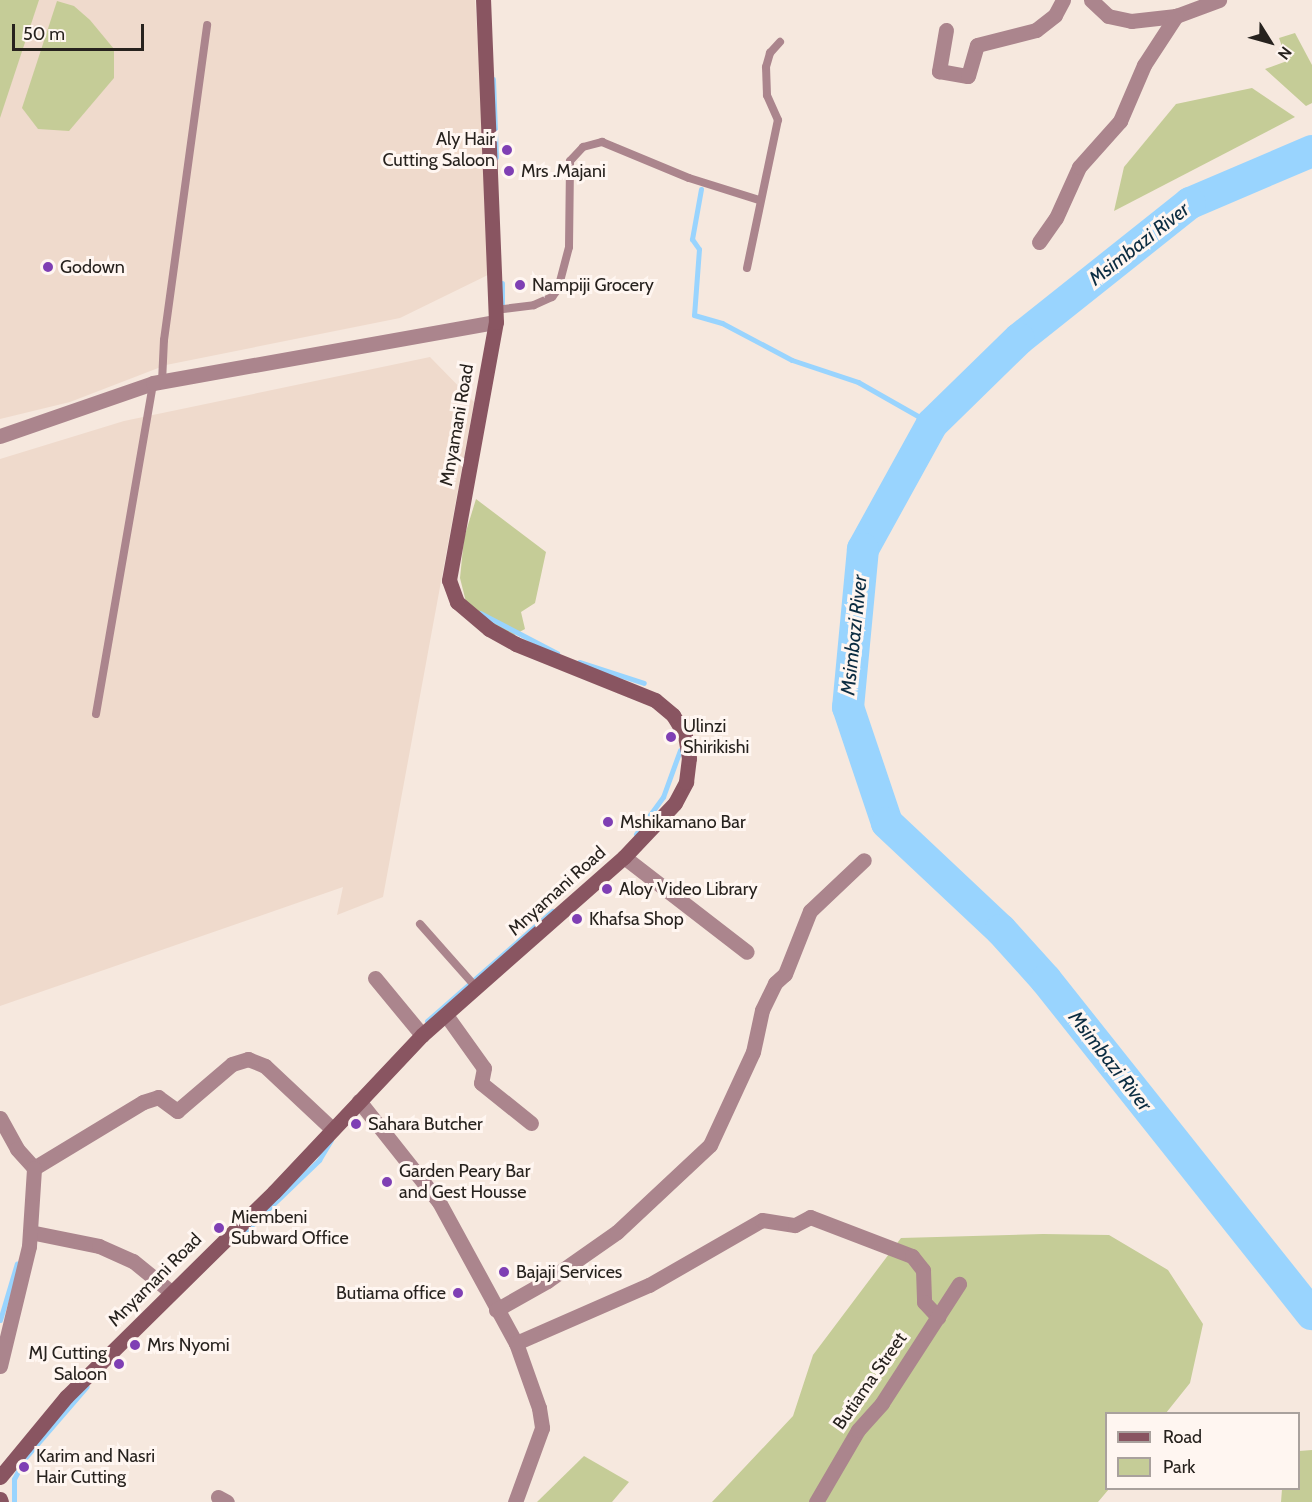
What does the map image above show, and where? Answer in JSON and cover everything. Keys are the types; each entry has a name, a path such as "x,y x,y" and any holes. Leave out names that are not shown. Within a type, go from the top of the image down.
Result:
{"street":[{"name":"Mnyamani Road","path":"0,1477 66,1397 274,1192 331,1128 422,1035 624,857 675,803 686,782 689,758 685,735 673,715 655,700 516,644 489,629 457,603 449,580 495,316 483,0"},
{"path":"946,30 939,71 968,76 977,45 1036,30 1055,15 1062,0"},
{"path":"1091,0 1118,20 1176,16 1219,0"},
{"path":"1039,242 1056,218 1079,167 1120,121 1144,65 1176,16"},
{"path":"0,436 157,382 495,316"},
{"path":"624,857 747,952"},
{"path":"496,1310 547,1281 617,1232 710,1145 753,1052 762,1010 775,983 785,974 810,911 864,860"},
{"path":"375,978 422,1035"},
{"path":"446,1015 484,1068 481,1083 531,1123"},
{"path":"34,1168 143,1102 158,1097 177,1111 232,1064 248,1059 265,1066 331,1128"},
{"path":"359,1101 439,1202 516,1343 539,1408 542,1428 515,1502"},
{"path":"0,1118 17,1149 34,1168 30,1232 0,1366"},
{"path":"516,1343 649,1285 762,1220 794,1225 810,1217 908,1253 923,1270 924,1302 938,1317"},
{"path":"30,1232 99,1246 133,1262 171,1292"},
{"name":"Butiama Street","path":"816,1502 858,1430 882,1403 959,1284"}],"lane":[{"path":"96,714 164,340 207,25"},
{"path":"747,268 759,200 778,120 767,94 766,67 770,53 780,42"},
{"path":"495,316 534,305 552,297 558,289 569,247 570,161 583,147 602,142 689,178 759,200"},
{"path":"420,924 476,987"}],"shaded area":[{"path":"0,0 475,0 494,272 400,318 166,365 70,402 0,419"},
{"path":"430,357 474,402 383,897 337,915 343,887 0,1006 0,459 124,421"}],"green space":[{"path":"0,0 39,0 0,118"},
{"path":"57,1 74,6 90,20 114,49 114,78 69,131 38,129 22,108"},
{"path":"1295,33 1312,65 1312,103 1306,106 1265,69 1287,61 1279,38"},
{"path":"1252,88 1295,117 1114,211 1124,167 1176,104"},
{"path":"476,499 546,552 535,603 521,612 525,629 514,635 474,614 466,602 460,578 464,538"},
{"path":"1043,1234 1109,1235 1168,1270 1203,1324 1190,1383 1167,1412 1105,1412 1105,1490 1108,1490 1098,1502 712,1502 793,1416 813,1355 901,1238"},
{"path":"1312,1450 1312,1502 1281,1502 1282,1490 1300,1490 1300,1451"},
{"path":"584,1456 629,1482 612,1502 537,1502"}],"waterway":[{"path":"493,79 496,157"},
{"name":"Msimbazi River","path":"1312,151 1190,203 1019,339 932,424 863,549 848,707 887,823 1001,930 1046,980 1312,1314"},
{"path":"701,189 692,239 699,249 694,315 722,323 792,360 858,382 932,424"},
{"path":"502,283 502,306"},
{"path":"480,613 557,653"},
{"path":"579,662 644,683"},
{"path":"636,834 663,797 680,750"},
{"path":"427,1021 552,911"},
{"path":"237,1239 319,1160 331,1140"},
{"path":"0,1320 17,1263"},
{"path":"14,1502 14,1479 24,1459 87,1386"}],"place":[{"name":"Aly Hair Cutting Saloon","path":"507,150"},
{"name":"Mrs .Majani","path":"509,171"},
{"name":"Godown","path":"48,267"},
{"name":"Nampiji Grocery","path":"520,285"},
{"name":"Ulinzi Shirikishi","path":"671,737"},
{"name":"Mshikamano Bar","path":"608,822"},
{"name":"Aloy Video Library","path":"607,889"},
{"name":"Khafsa Shop","path":"577,919"},
{"name":"Sahara Butcher","path":"356,1124"},
{"name":"Garden Peary Bar and Gest Housse","path":"387,1182"},
{"name":"Miembeni Subward Office","path":"219,1228"},
{"name":"Bajaji Services","path":"504,1272"},
{"name":"Butiama office","path":"458,1293"},
{"name":"Mrs Nyomi","path":"135,1345"},
{"name":"MJ Cutting Saloon","path":"119,1364"},
{"name":"Karim and Nasri Hair Cutting","path":"24,1467"}]}
